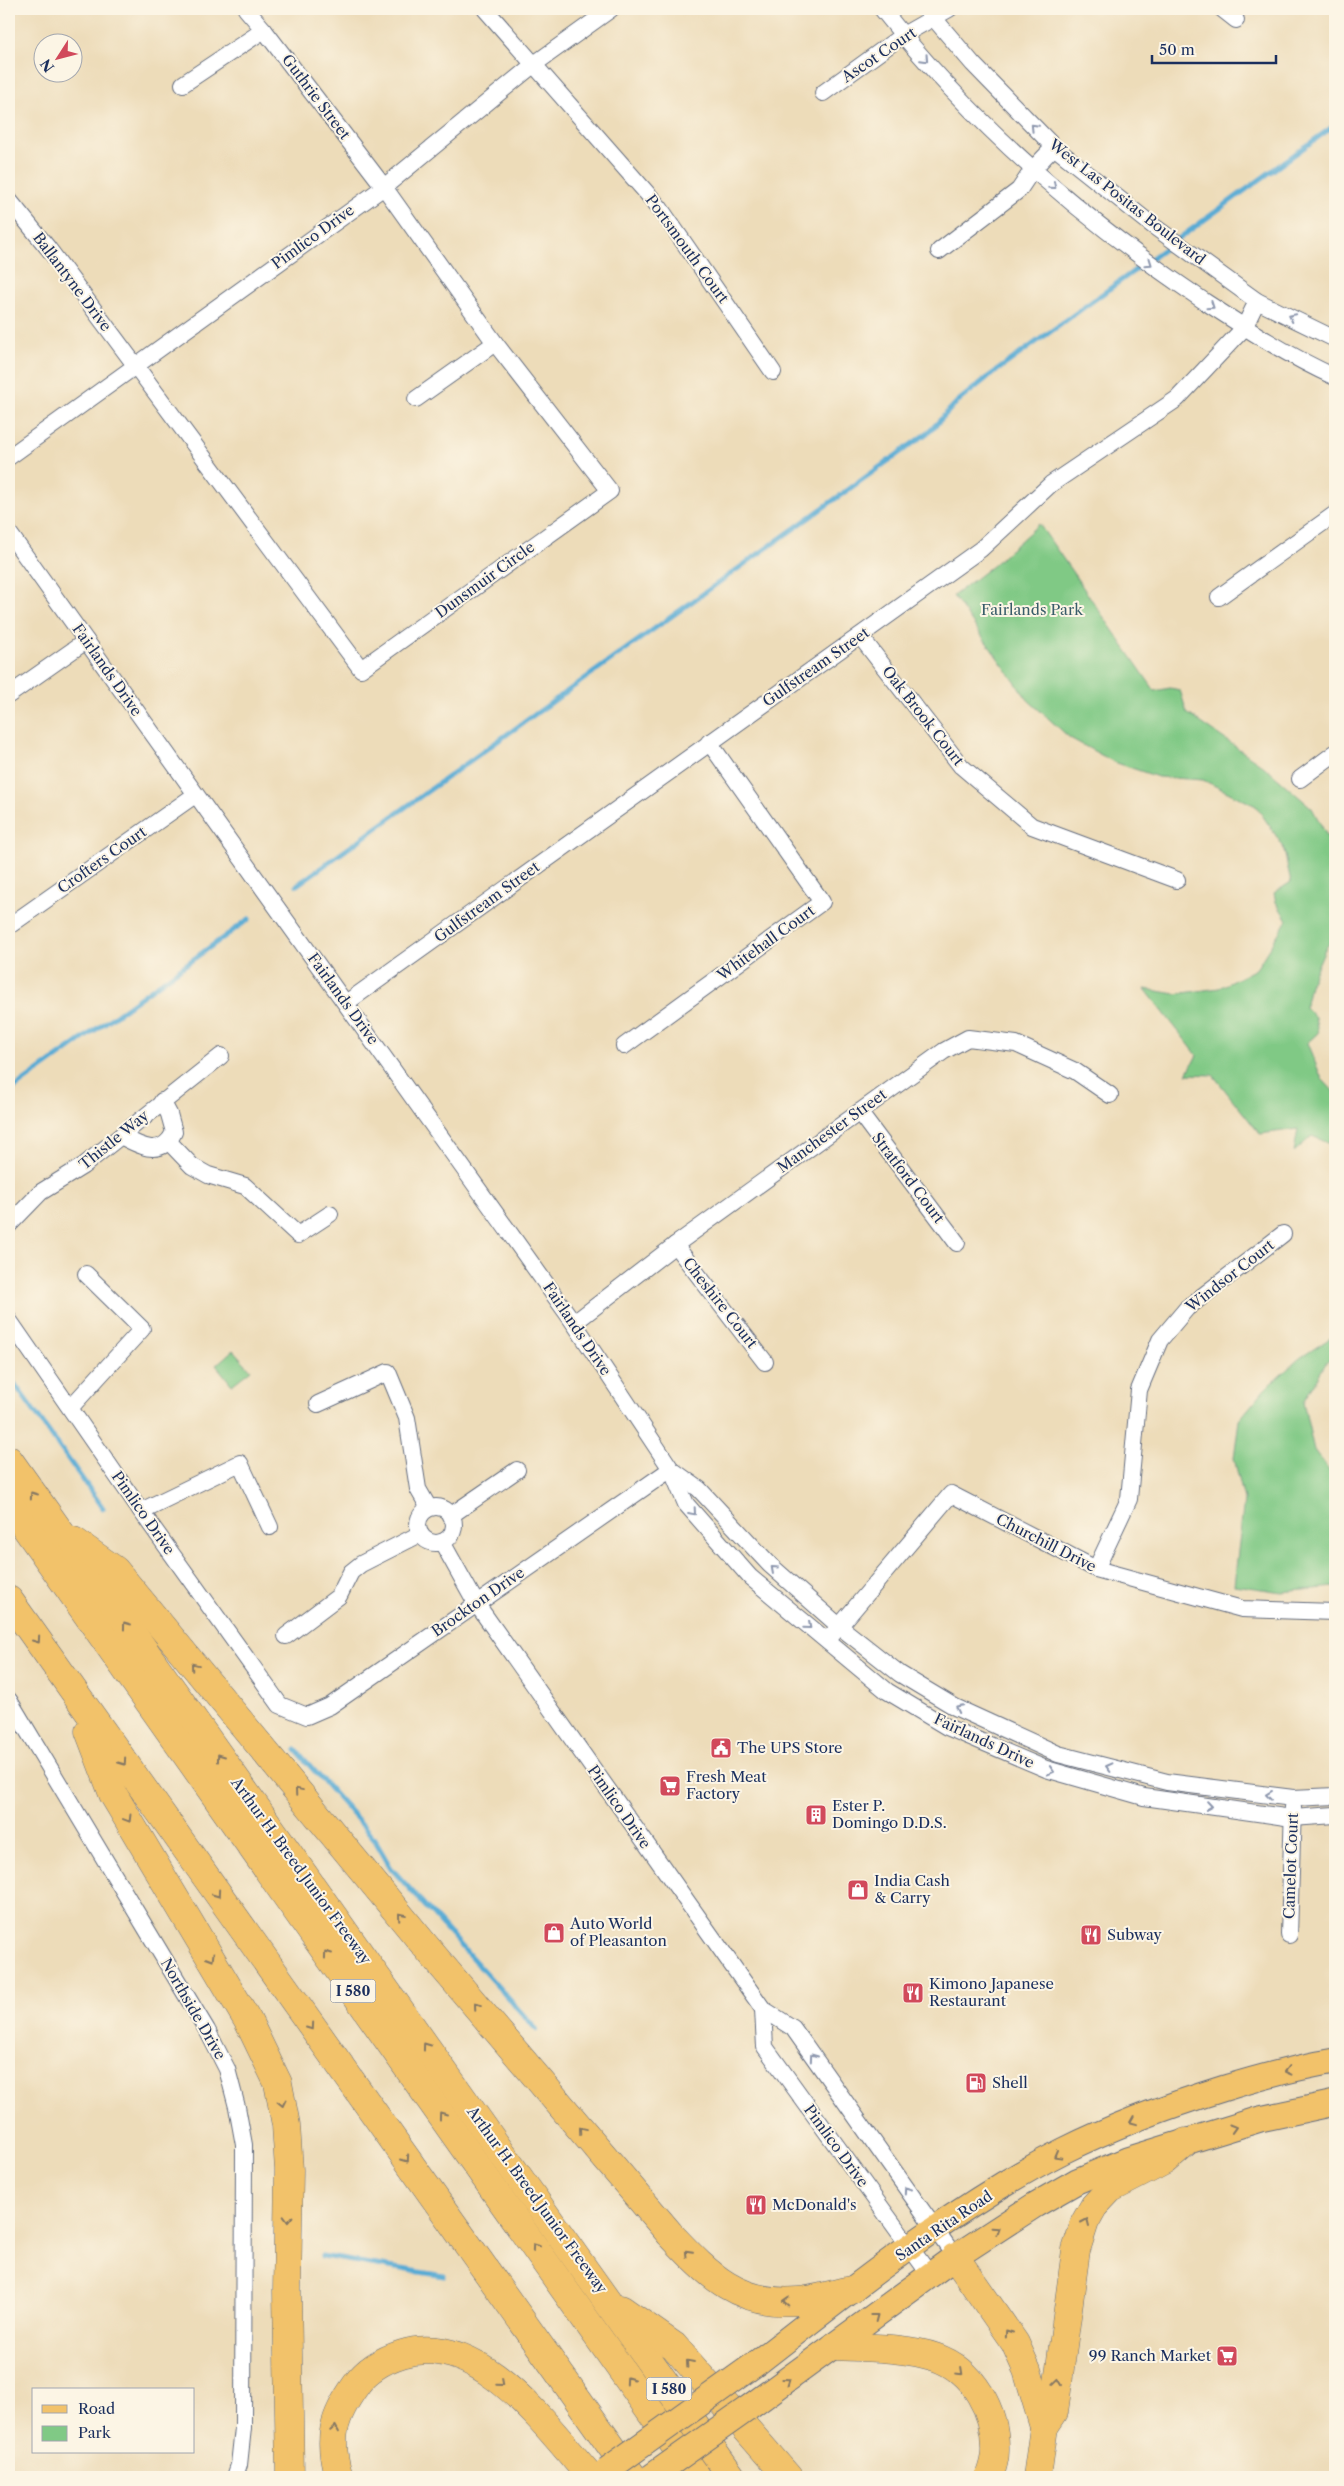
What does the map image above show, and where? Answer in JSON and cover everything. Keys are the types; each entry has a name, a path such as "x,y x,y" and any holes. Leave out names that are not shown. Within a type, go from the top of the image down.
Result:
{"highway":[{"name":"Arthur H. Breed Junior Freeway","path":"9,1460 732,2477"},
{"name":"I 580","path":"9,1504 698,2477"},
{"path":"57,1529 115,1570 439,1961 670,2234 697,2263 724,2286 766,2300 798,2301 851,2290"},
{"path":"9,1600 74,1694 633,2477"},
{"path":"74,1694 113,1794 248,2021 278,2083 286,2125 289,2170 287,2291 290,2477"},
{"path":"1044,2427 1054,2412 1076,2250 1085,2222 1094,2206 1110,2189 1164,2161 1186,2142"},
{"path":"955,2257 1015,2343 1027,2370 1044,2427 1037,2477"},
{"path":"607,2299 674,2346 788,2477"},
{"path":"835,2346 916,2352 936,2357 954,2366 975,2386 986,2406 993,2426 996,2453 990,2477"},
{"path":"339,2477 334,2462 334,2436 338,2412 348,2396 362,2376 385,2360 408,2352 427,2350 454,2354 487,2370 521,2400 591,2477"}],"main road":[{"name":"Santa Rita Road","path":"596,2477 758,2362 851,2290 935,2230 1055,2156 1120,2126 1185,2100 1242,2083 1335,2061"},
{"path":"651,2477 835,2346 955,2257 1035,2205 1078,2181 1127,2160 1260,2119 1335,2103"}],"street":[{"name":"Guthrie Street","path":"246,9 384,187"},
{"path":"484,9 533,65"},
{"name":"Pimlico Drive","path":"9,457 384,187 533,65 611,9"},
{"path":"882,9 903,36 975,112 1033,169 1127,248 1244,328 1335,378"},
{"name":"Ascot Court","path":"823,94 931,14 949,9"},
{"path":"1222,9 1236,20"},
{"name":"West Las Positas Boulevard","path":"931,14 973,64 1054,147 1152,225 1257,301 1335,339"},
{"path":"183,84 264,30"},
{"name":"Portsmouth Court","path":"533,65 660,208 773,372"},
{"path":"939,251 1019,190 1033,169 1054,147"},
{"name":"Dunsmuir Circle","path":"135,365 361,669 610,491 496,343 384,187"},
{"name":"Ballantyne Drive","path":"11,208 48,248 135,365"},
{"name":"Gulfstream Street","path":"346,1003 981,549 1051,484 1177,399 1244,328 1257,301"},
{"path":"416,399 496,343"},
{"path":"1219,597 1335,514"},
{"name":"Fairlands Drive","path":"9,533 574,1323 671,1469 686,1504 750,1577 887,1691 948,1727 1046,1769 1144,1797 1292,1818 1335,1816"},
{"name":"Oak Brook Court","path":"860,636 961,766 1032,826 1177,880"},
{"path":"9,695 86,640"},
{"name":"Whitehall Court","path":"624,1046 822,902 709,742"},
{"path":"1300,779 1335,753"},
{"name":"Crofters Court","path":"9,926 195,795"},
{"name":"Manchester Street","path":"574,1323 675,1244 944,1051 968,1038 1016,1044 1075,1071 1110,1095"},
{"name":"Thistle Way","path":"9,1225 41,1192 83,1166 122,1136 162,1101 221,1056"},
{"path":"122,1136 143,1148 158,1147 169,1142 174,1132 169,1114 162,1101"},
{"name":"Stratford Court","path":"859,1112 957,1243"},
{"path":"169,1142 192,1166 208,1174 245,1186 298,1235 330,1214"},
{"name":"Windsor Court","path":"1096,1569 1129,1499 1139,1390 1160,1340 1187,1308 1283,1234"},
{"name":"Cheshire Court","path":"675,1244 765,1362"},
{"path":"71,1407 142,1329 86,1274"},
{"name":"Pimlico Drive","path":"9,1320 71,1407 141,1511 280,1705"},
{"path":"318,1404 388,1372 406,1418 418,1490 429,1508"},
{"path":"141,1511 240,1463 270,1527"},
{"name":"Fairlands Drive","path":"671,1469 699,1489 770,1565 839,1626 900,1674 955,1707 1058,1754 1167,1782 1293,1798 1335,1796"},
{"name":"Brockton Drive","path":"280,1705 307,1716 330,1706 671,1469"},
{"path":"450,1516 517,1470"},
{"name":"Churchill Drive","path":"827,1642 951,1494 1096,1569 1242,1609 1335,1612"},
{"path":"429,1508 441,1508 450,1516 452,1530 442,1542 432,1542 420,1534 418,1528 420,1516 429,1508"},
{"path":"286,1636 339,1596 351,1572 361,1564 420,1534"},
{"name":"Pimlico Drive","path":"442,1542 476,1603 763,2009 793,2028 955,2257"},
{"name":"Northside Drive","path":"9,1700 207,2030 227,2069 244,2145 242,2428 235,2477"},
{"name":"Camelot Court","path":"1289,1935 1293,1798"},
{"name":"Pimlico Drive","path":"763,2009 765,2048 930,2275"}],"green space":[{"name":"Fairlands Park","path":"1039,524 1155,691 1170,688 1180,690 1187,713 1262,765 1312,808 1335,851 1335,936 1325,949 1311,981 1305,1007 1315,1018 1318,1033 1307,1043 1322,1079 1335,1093 1335,1146 1312,1136 1294,1152 1298,1129 1260,1134 1213,1075 1187,1074 1197,1055 1145,989 1176,994 1219,988 1256,969 1287,920 1276,902 1274,893 1291,882 1283,846 1256,806 1203,780 1158,777 1114,762 1070,738 1028,700 953,596 992,566"},
{"path":"1335,1335 1335,1355 1326,1363 1303,1402 1314,1450 1335,1479 1335,1587 1282,1592 1234,1585 1244,1500 1234,1458 1239,1420 1265,1389 1300,1358"},
{"path":"233,1350 251,1370 232,1385 216,1365"}],"waterway":[{"path":"297,885 930,431 957,402 988,377 1335,125"},
{"path":"9,1092 249,919"},
{"path":"9,1376 103,1508"},
{"path":"296,1750 373,1837 391,1868 536,2029"},
{"path":"322,2256 444,2276"}],"place":[{"name":"The UPS Store","path":"721,1748"},
{"name":"Fresh Meat Factory","path":"670,1786"},
{"name":"Ester P. Domingo D.D.S.","path":"816,1815"},
{"name":"India Cash & Carry","path":"858,1890"},
{"name":"Auto World of Pleasanton","path":"554,1933"},
{"name":"Subway","path":"1091,1935"},
{"name":"Kimono Japanese Restaurant","path":"913,1993"},
{"name":"Shell","path":"976,2083"},
{"name":"McDonald's","path":"756,2205"},
{"name":"99 Ranch Market","path":"1227,2356"}]}
